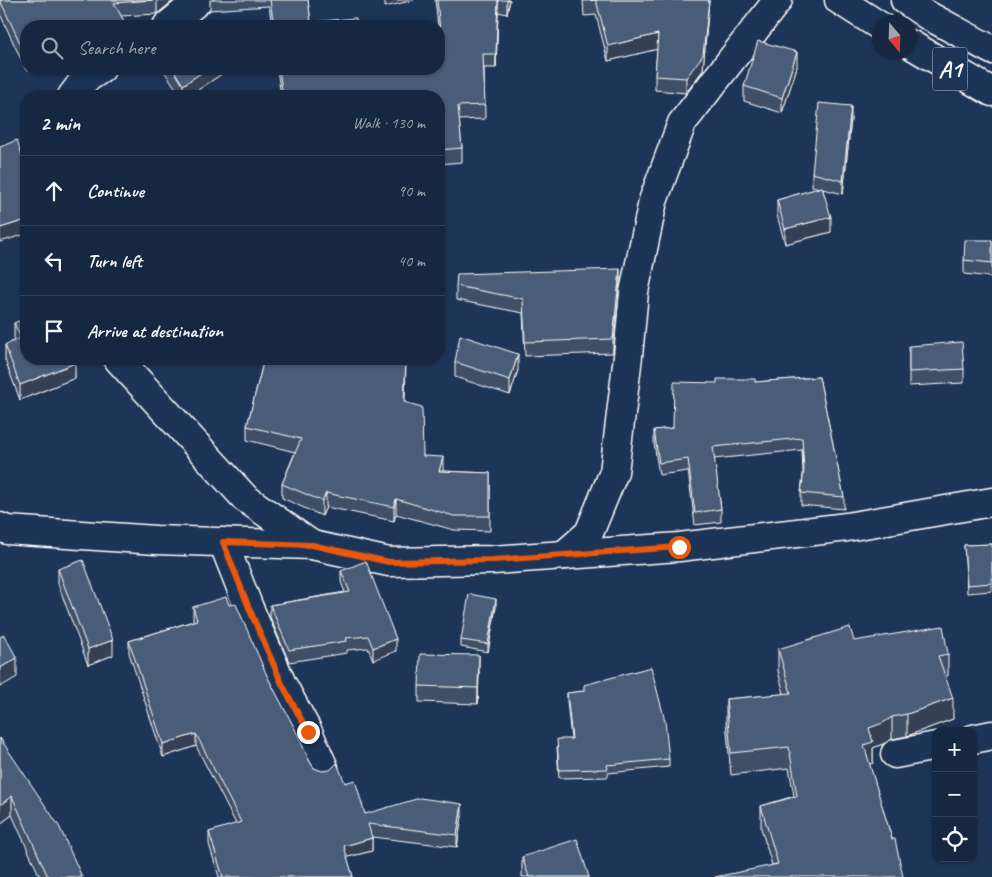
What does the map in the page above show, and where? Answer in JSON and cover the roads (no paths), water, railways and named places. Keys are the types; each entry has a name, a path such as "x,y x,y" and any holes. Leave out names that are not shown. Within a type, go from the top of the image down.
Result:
{"street":[{"path":"175,20 200,0"},
{"path":"564,555 589,533 614,472 634,292 653,201 682,123 778,0"},
{"path":"839,0 872,21"},
{"name":"A1","path":"905,0 927,15 992,50"},
{"name":"A1","path":"917,48 992,92"},
{"path":"76,90 84,80 92,75"},
{"path":"123,365 245,498 312,545"},
{"path":"0,527 7,530 156,540 312,545 389,562 493,560 679,547 827,529 992,502"},
{"path":"223,542 282,684 308,732 324,768"},
{"path":"977,737 992,735"},
{"path":"895,754 932,747"}]}
